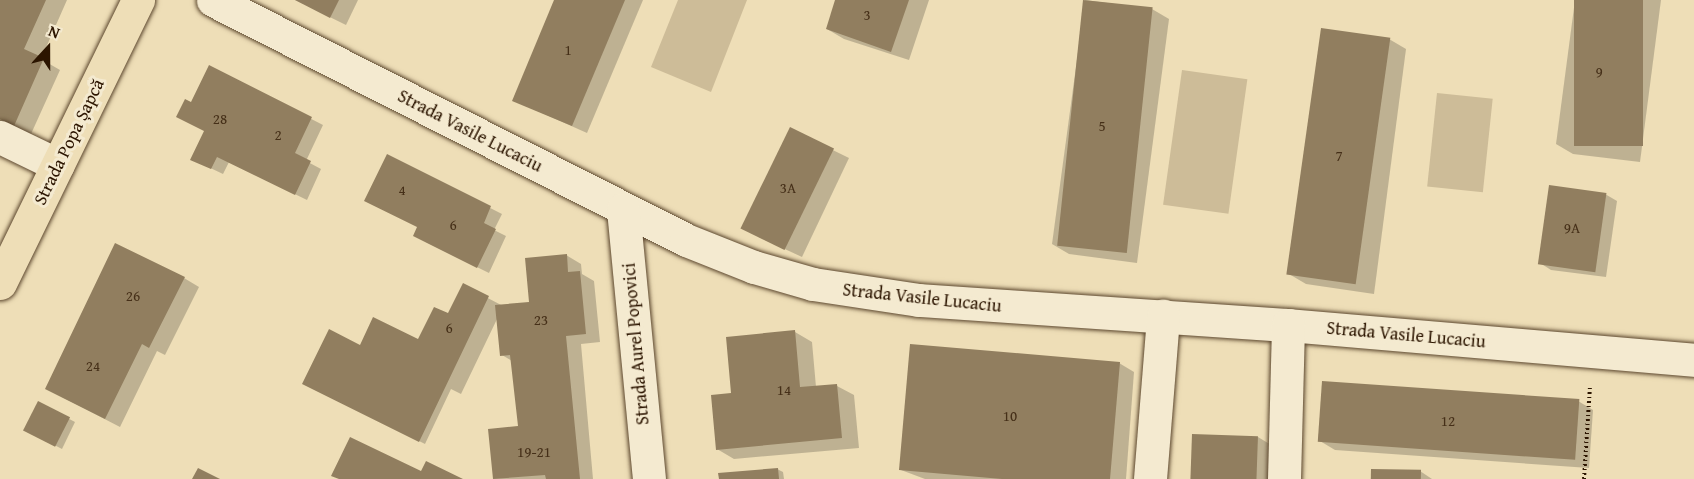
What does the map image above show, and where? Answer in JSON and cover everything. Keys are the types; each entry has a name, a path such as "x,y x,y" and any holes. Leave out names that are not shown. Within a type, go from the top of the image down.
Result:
{"main road":[{"name":"Strada Popa Șapcă","path":"0,283 138,0"}],"street":[{"name":"Strada Vasile Lucaciu","path":"213,0 623,209 737,261 834,289 919,300 1288,325 1694,360"},
{"path":"0,137 58,165"},
{"name":"Strada Aurel Popovici","path":"623,209 649,479"},
{"path":"1150,479 1163,316"},
{"path":"1284,479 1288,325"}],"path":[{"path":"1584,479 1592,351"}],"shaded area":[{"path":"678,0 747,0 711,92 651,67"},
{"path":"1182,70 1247,79 1228,214 1163,205"},
{"path":"1437,93 1493,99 1483,192 1427,186"}],"building":[{"path":"0,0 46,0 24,49 44,58 14,126 0,119"},
{"path":"295,0 339,0 330,18"},
{"path":"554,0 625,0 572,126 512,101"},
{"path":"835,0 909,0 891,52 826,29"},
{"path":"1083,0 1153,7 1127,253 1057,246"},
{"path":"1574,0 1643,0 1643,146 1574,146"},
{"path":"1321,28 1390,38 1356,284 1286,275"},
{"path":"209,65 312,117 295,153 311,161 295,195 217,157 211,169 190,160 204,131 176,117 185,99 191,102"},
{"path":"790,127 834,148 785,250 740,229"},
{"path":"387,154 491,206 484,223 496,229 477,268 413,236 417,227 364,201"},
{"path":"1549,185 1606,193 1595,272 1538,264"},
{"path":"115,243 185,277 149,348 142,344 105,419 45,389"},
{"path":"567,254 568,272 580,271 586,334 566,336 580,479 546,479 545,475 493,479 488,429 518,426 510,355 500,356 495,305 529,302 525,258"},
{"path":"463,283 489,296 419,442 302,384 329,329 360,345 373,317 418,339 434,307 448,313"},
{"path":"795,330 800,387 837,384 842,438 716,450 711,395 731,393 726,337"},
{"path":"910,344 1120,362 1110,479 1002,479 899,470"},
{"path":"1322,381 1579,399 1575,460 1318,442"},
{"path":"38,401 70,417 55,447 23,430"},
{"path":"1192,434 1258,436 1256,479 1190,479"},
{"path":"350,437 421,471 426,461 463,479 339,479 331,476"},
{"path":"198,468 220,479 192,479"},
{"path":"778,468 779,479 719,479 718,473"},
{"path":"1371,469 1421,470 1421,479 1371,479"}]}
